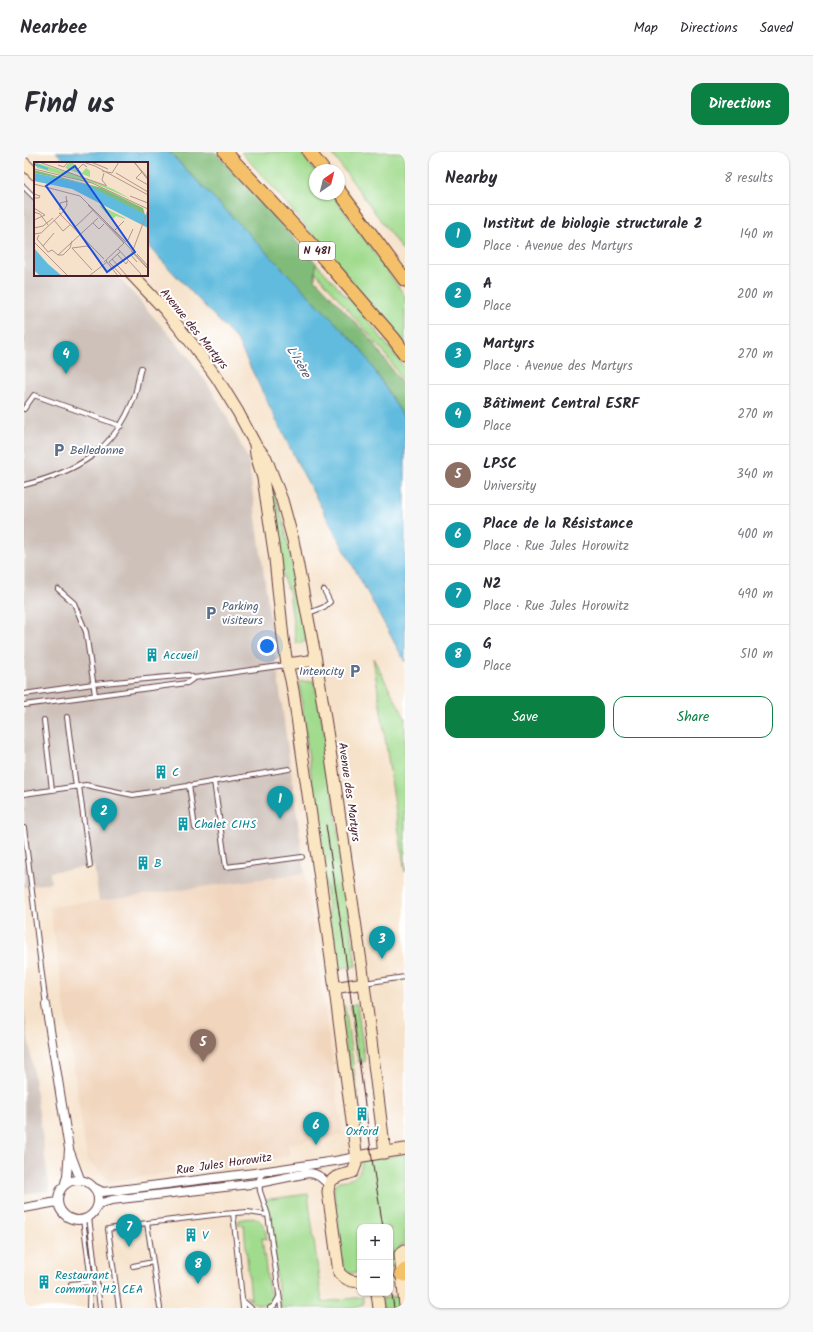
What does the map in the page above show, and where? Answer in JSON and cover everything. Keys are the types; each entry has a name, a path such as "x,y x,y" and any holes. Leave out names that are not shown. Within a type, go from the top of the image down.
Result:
{"highway":[{"name":"N 481","path":"225,152 331,266 394,339 405,354"},
{"path":"309,152 318,164"},
{"path":"345,199 405,280"}],"main road":[{"path":"24,163 34,173"},
{"name":"Avenue des Martyrs","path":"133,276 165,310 217,378 238,412 255,444 266,458 282,500 293,540 316,660 364,983 386,1152"},
{"name":"Avenue des Martyrs","path":"255,444 256,455 263,478 275,559 283,638 294,696 327,928 357,1157"},
{"path":"287,664 316,660"},
{"path":"334,988 364,983"},
{"path":"357,1282 345,1279 339,1273 328,1192 329,1185 336,1177 353,1172 357,1157 405,1149"},
{"path":"405,1250 400,1254 400,1274 405,1306"},
{"path":"377,1296 379,1308"}],"street":[{"path":"46,1005 69,1150 80,1179"},
{"path":"65,1183 80,1179 90,1183 95,1188 98,1196 98,1204 96,1209 86,1218 76,1220 68,1218 62,1213 57,1202 60,1190 65,1183 67,1176 69,1150"},
{"name":"Rue Jules Horowitz","path":"95,1188 103,1192 357,1157"},
{"name":"Rue Jules Horowitz","path":"98,1204 112,1200 259,1183 313,1173 320,1176 329,1185"},
{"path":"24,1208 57,1202"}],"lane":[{"path":"24,187 34,197"},
{"path":"24,485 47,479 75,467 107,443 120,426 134,398 141,368"},
{"path":"24,409 34,395 120,426"},
{"path":"58,589 74,603 86,632 95,695"},
{"path":"306,614 324,607 330,602 324,590"},
{"path":"24,705 187,683 194,678 287,664"},
{"path":"24,694 93,684 188,675 194,678"},
{"path":"67,717 90,866"},
{"path":"44,720 52,790"},
{"path":"24,794 86,785 133,795 289,769"},
{"path":"214,781 226,868 302,857"},
{"path":"189,785 195,828"},
{"path":"24,828 46,1005"},
{"path":"364,983 405,977"},
{"path":"269,1170 262,1173 258,1179 260,1191 268,1215 281,1308"},
{"path":"119,1308 108,1229 233,1213 248,1212 268,1215"},
{"path":"233,1213 243,1308"},
{"path":"86,1218 90,1273 89,1308"},
{"path":"86,1218 100,1308"},
{"path":"147,1223 160,1308"},
{"path":"133,1266 153,1262"},
{"path":"70,1284 90,1282"},
{"path":"270,1308 274,1306 279,1297"},
{"path":"242,1300 251,1308"}],"shaded area":[{"path":"24,182 34,191 34,276 118,276 187,355 211,389 248,459 305,873 99,901 94,866 50,872 51,883 24,887"},
{"path":"305,873 343,1135 288,1144 290,1156 109,1181 87,1160 50,907"},
{"path":"24,1007 50,1191 24,1194"}],"green space":[{"path":"169,152 215,152 316,263 315,279 369,337 405,388 405,419 361,350"},
{"path":"241,152 300,152 309,164 309,200 336,200 405,296 405,344"},
{"path":"331,152 405,152 405,254 345,171 345,164 340,164"},
{"path":"316,263 367,319 405,368 405,384 384,352 315,271"},
{"path":"264,468 267,470 284,524 307,641 296,644 289,591 284,581"},
{"path":"373,658 405,718 405,872"},
{"path":"314,681 325,737 356,966 336,969 299,682"},
{"path":"357,1004 365,1062 358,1062 350,1005"},
{"path":"340,1006 345,1006 363,1135 358,1136"},
{"path":"405,1154 405,1244 401,1245 395,1253 396,1266 393,1267 393,1224 357,1224 357,1272 351,1273 343,1268 334,1186 339,1181 356,1176 360,1170 362,1160"},
{"path":"308,1194 322,1302 363,1297 363,1305 355,1308 281,1308 269,1228 263,1200"},
{"path":"253,1217 262,1223 266,1231 267,1239 262,1238 269,1292 274,1294 271,1302 263,1305 254,1303 246,1296 251,1299 244,1226 238,1224 239,1220"},
{"path":"397,1296 399,1308 383,1308 382,1299"}],"water":[{"name":"L'Isère","path":"56,152 169,152 362,350 405,419 405,662 299,466 237,340 148,246 148,162 66,162"}],"tram line":[{"path":"326,825 343,938 373,1166 383,1224"},
{"path":"392,1296 394,1308"}],"place":[{"name":"Bâtiment Central ESRF","path":"66,374"},
{"name":"Belledonne","path":"59,450"},
{"name":"Parking visiteurs","path":"211,613"},
{"name":"Accueil","path":"152,655"},
{"name":"Intencity","path":"355,671"},
{"name":"C","path":"161,772"},
{"name":"Institut de biologie structurale 2","path":"280,819"},
{"name":"Chalet CIHS","path":"183,824"},
{"name":"A","path":"104,831"},
{"name":"B","path":"143,863"},
{"name":"Martyrs","path":"382,959"},
{"name":"LPSC","path":"203,1062"},
{"name":"Oxford","path":"362,1114"},
{"name":"Place de la Résistance","path":"316,1145"},
{"name":"V","path":"191,1235"},
{"name":"N2","path":"129,1247"},
{"name":"Restaurant commun H2 CEA","path":"44,1282"},
{"name":"G","path":"198,1284"}]}
